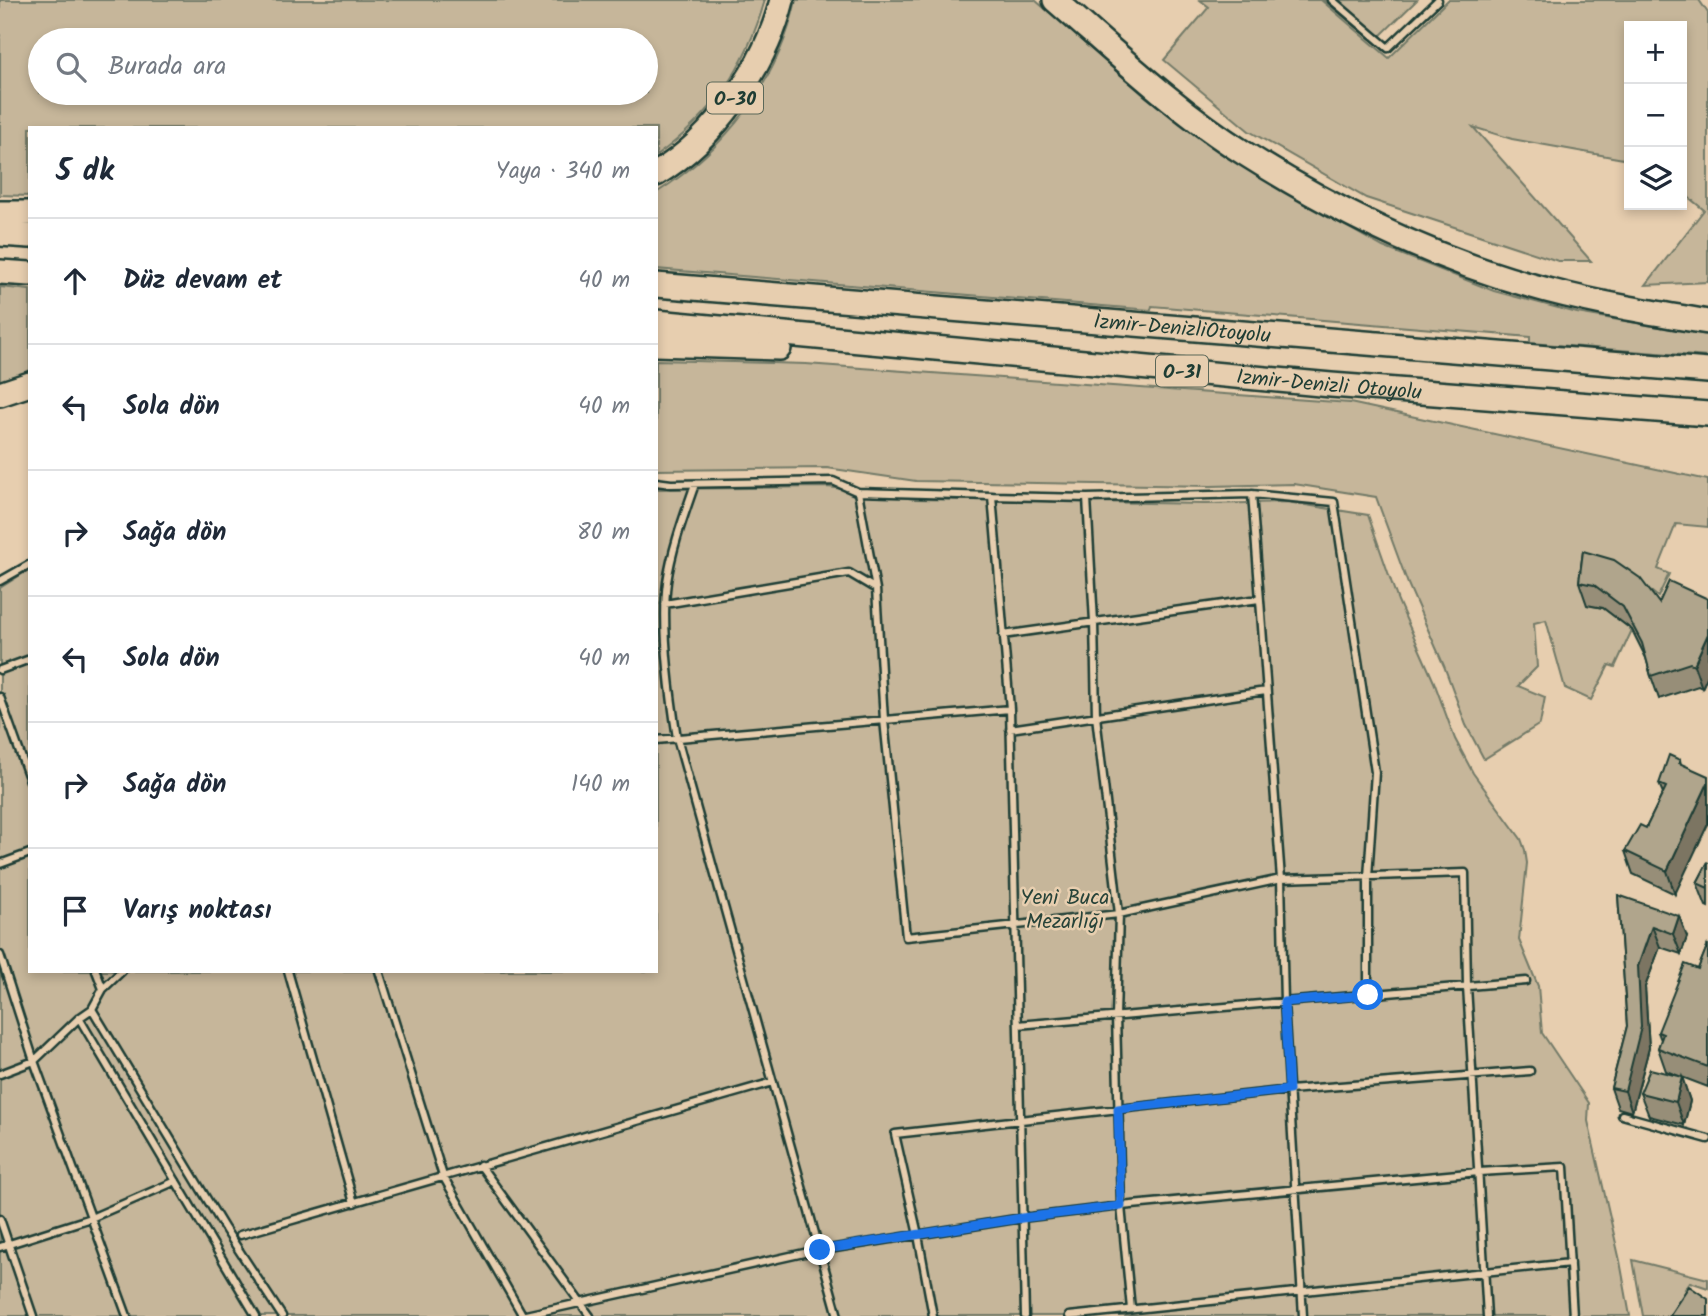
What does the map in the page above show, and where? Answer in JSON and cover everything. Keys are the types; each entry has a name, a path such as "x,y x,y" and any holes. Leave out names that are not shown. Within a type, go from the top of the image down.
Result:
{"highway":[{"name":"O-30","path":"658,173 673,164 703,135 744,86 765,49 782,0"},
{"path":"1055,0 1138,72 1243,153 1338,208 1452,259 1545,289 1616,306 1708,322"},
{"path":"0,213 28,213"},
{"path":"0,234 28,236"},
{"path":"0,272 28,274"},
{"name":"İzmir-DenizliOtoyolu","path":"658,285 1708,371"},
{"name":"İzmir-Denizli Otoyolu","path":"658,322 1331,385 1708,414"},
{"path":"658,344 754,346 837,354 950,348"},
{"path":"0,394 28,385"}],"lane":[{"path":"1332,0 1388,48 1438,0"},
{"path":"658,482 695,484 833,481 858,492 1087,498 1252,494 1334,502 1375,772 1368,877 1368,995"},
{"path":"695,484 673,550 665,604 671,698 677,738 838,1316"},
{"path":"858,492 876,589 884,720 906,937 1119,914 1280,880 1465,873 1467,986 1487,1316"},
{"path":"1252,494 1280,880 1284,1002 1303,1316"},
{"path":"992,496 1010,709 1025,1316"},
{"path":"1087,498 1096,716 1119,914 1116,1016 1118,1109 1121,1206 1130,1309"},
{"path":"0,581 28,565"},
{"path":"665,604 849,573 876,589"},
{"path":"1003,635 1259,599"},
{"path":"0,670 28,660"},
{"path":"1010,729 1266,691"},
{"path":"0,697 28,775"},
{"path":"658,740 1010,709"},
{"path":"0,864 28,854"},
{"path":"0,956 34,1061 128,1316"},
{"path":"97,973 103,989"},
{"path":"0,1074 34,1061 92,1009 103,989 120,973"},
{"path":"289,973 355,1203"},
{"path":"380,973 443,1175 522,1316 820,1250 1022,1218 1479,1172 1564,1167 1573,1316"},
{"path":"1017,1025 1526,981"},
{"path":"92,1009 225,1229 282,1316"},
{"path":"79,1018 256,1316"},
{"path":"933,1316 895,1134 1289,1090 1530,1071"},
{"path":"240,1235 772,1082"},
{"path":"1622,1115 1708,1139"},
{"path":"480,1165 590,1316"},
{"path":"0,1247 91,1218 176,1181"},
{"path":"0,1219 33,1316"},
{"path":"1069,1316 1570,1263"}],"green space":[{"path":"0,0 765,0 748,47 725,88 694,124 658,154 658,126 28,126 28,196 0,195"},
{"path":"796,0 1035,0 1146,97 1221,153 1383,247 1494,291 1577,313 1708,335 1708,357 1530,343 1530,337 1152,306 1151,310 658,269 658,192 705,156 745,111 762,86 788,30"},
{"path":"1200,0 1321,0 1389,58 1448,0 1699,0 1708,13 1708,282 1646,285 1704,210 1687,196 1687,21 1624,21 1624,159 1512,139 1473,127 1591,261 1558,261 1366,198 1249,131 1164,60 1209,7"},
{"path":"1324,0 1417,0 1374,42"},
{"path":"0,287 28,290 28,371 0,384"},
{"path":"658,360 806,364 1350,403 1708,480 1708,527 1676,524 1658,569 1669,574 1658,597 1652,592 1649,601 1588,605 1603,608 1632,630 1615,667 1609,665 1591,700 1565,688 1546,620 1534,623 1537,667 1518,686 1545,697 1540,724 1484,759 1466,725 1408,584 1376,497 1294,484 1211,486 916,481 827,468 658,470"},
{"name":"Yeni Buca Mezarlığı","path":"828,487 915,499 1205,504 1287,502 1368,515 1398,601 1434,682 1455,739 1473,773 1521,839 1525,850 1527,863 1519,940 1538,986 1542,1033 1589,1103 1588,1121 1630,1316 0,1316 0,588 28,570 28,973 658,973 658,489"},
{"path":"1633,1260 1708,1279 1708,1288 1690,1282 1685,1289 1693,1295 1678,1316 1643,1316"}],"building":[{"path":"1583,551 1614,560 1640,578 1659,603 1669,581 1708,599 1708,634 1694,665 1690,663 1651,676 1642,643 1623,607 1594,585 1579,582"},
{"path":"1669,755 1680,760 1679,763 1708,776 1708,783 1667,871 1625,851 1640,825 1646,828 1666,787 1659,784"},
{"path":"1708,862 1708,888 1697,883"},
{"path":"1618,895 1679,916 1673,934 1652,926 1638,966 1641,1027 1625,1091 1611,1088 1627,1026"},
{"path":"1708,944 1708,1067 1658,1048 1663,1034 1658,1032 1685,964 1698,969"},
{"path":"1650,1069 1682,1077 1676,1102 1640,1093"},
{"path":"1689,1286 1708,1299 1708,1316 1669,1316"}],"route":[{"path":"820,1250 1022,1218 1121,1206 1118,1109 1289,1090 1284,1002 1368,995"}]}
